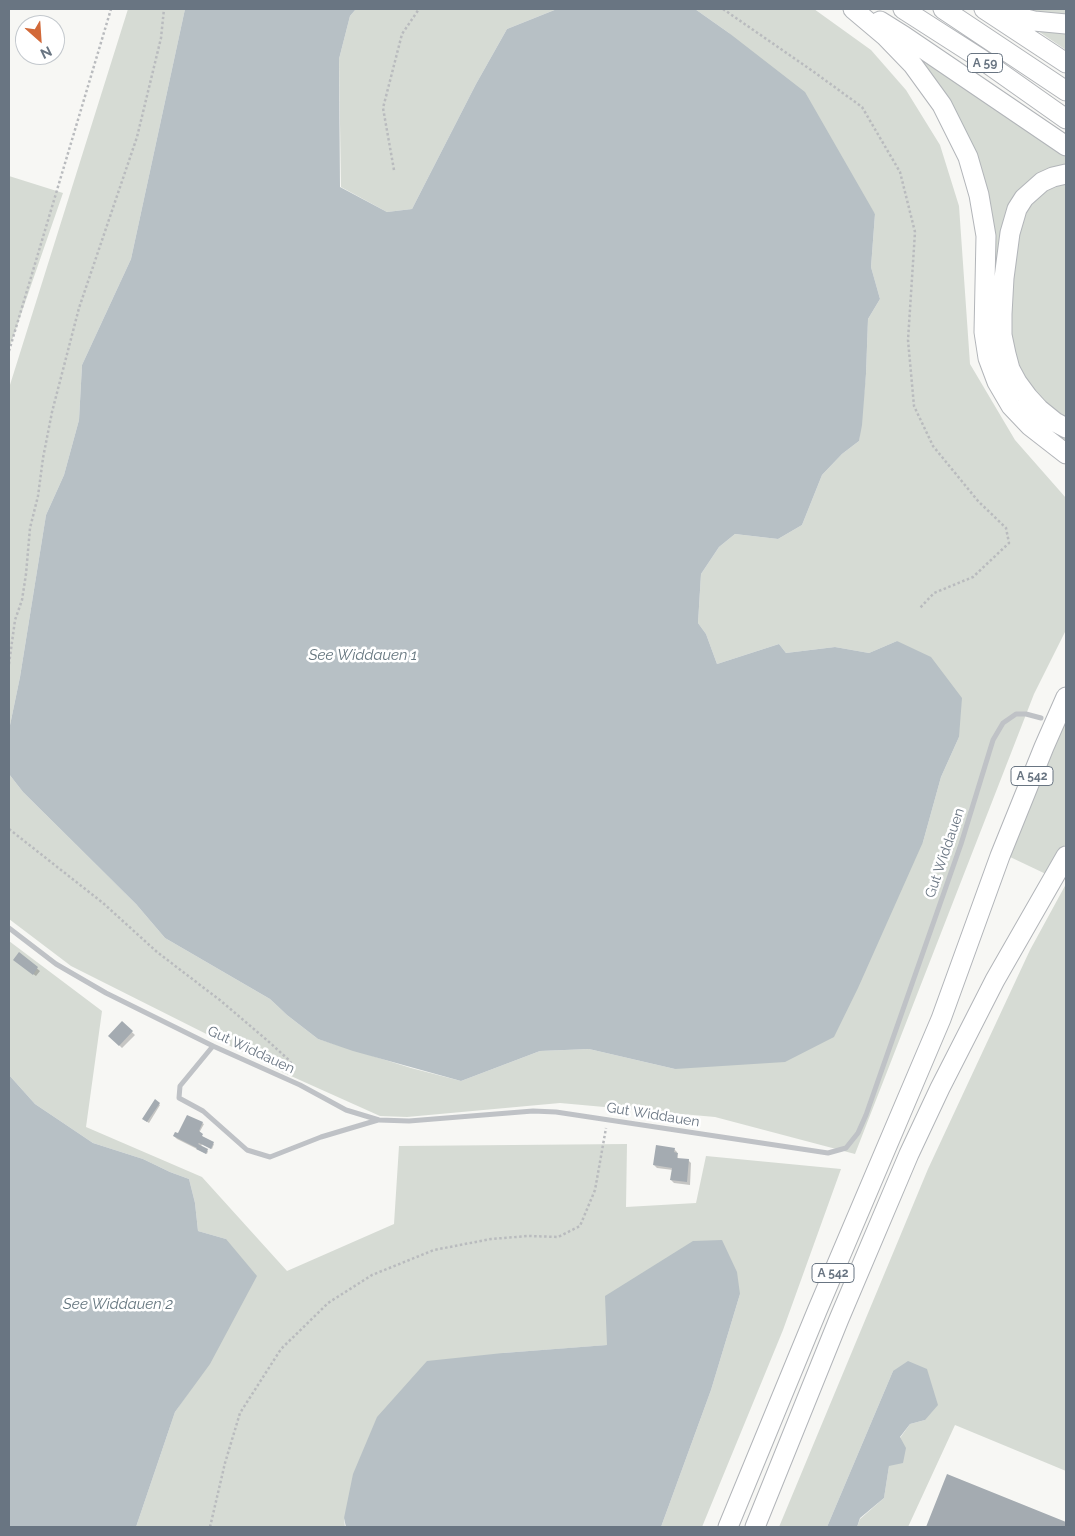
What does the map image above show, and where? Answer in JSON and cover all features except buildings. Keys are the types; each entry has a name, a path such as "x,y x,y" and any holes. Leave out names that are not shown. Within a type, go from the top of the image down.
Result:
{"highway":[{"path":"853,9 885,36 913,65 942,105 968,157 979,195 986,236 984,332 988,358 997,382 1011,406 1030,426 1066,454"},
{"path":"860,9 904,36 1066,146"},
{"name":"A 59","path":"903,9 981,59 1066,119"},
{"name":"A 59","path":"943,9 1066,91"},
{"path":"984,9 1034,21 1066,24"},
{"path":"984,9 1066,63"},
{"path":"1066,174 1042,182 1024,198 1017,209 1010,233 1004,278 1002,334 1010,369 1017,382 1039,409 1066,428"},
{"name":"A 542","path":"728,1527 941,1019 1000,856 1066,697"},
{"name":"A 542","path":"755,1527 839,1319 909,1154 995,980 1066,856"}],"lane":[{"name":"Gut Widdauen","path":"9,928 56,964 97,988 213,1046 300,1085 346,1110 379,1120 409,1121 533,1111 556,1112 828,1153 846,1148 858,1133 866,1115 961,844 993,740 1003,723 1016,714 1026,714 1041,718"},
{"path":"213,1046 180,1086 179,1098 203,1111 247,1150 270,1157 320,1137 379,1120"}],"path":[{"path":"9,351 111,9"},
{"path":"9,664 15,620 22,600 30,528 38,496 52,412 79,308 137,137 161,38 164,9"},
{"path":"394,170 383,108 402,34 420,9"},
{"path":"723,9 862,107 900,172 915,232 908,340 914,406 934,446 978,500 1006,528 1009,543 973,577 934,593 919,609"},
{"path":"9,829 103,903 157,952 221,1001 268,1041 290,1061 300,1085"},
{"path":"210,1527 225,1463 240,1413 281,1349 328,1303 372,1275 398,1264 434,1250 491,1239 528,1236 558,1237 580,1226 595,1190 608,1119"}],"shaded area":[{"path":"128,9 185,9 131,259 82,365 79,420 64,475 46,515 20,677 9,730 9,388"},
{"path":"356,9 557,9 507,29 476,84 412,209 387,212 341,187 339,59 350,16"},
{"path":"695,9 814,9 871,50 906,90 940,145 959,206 970,364 1015,440 1066,498 1066,630 1034,694 855,1154 715,1117 560,1103 407,1117 380,1116 282,1072 71,966 9,919 9,774 23,792 136,904 165,938 270,999 318,1039 411,1068 461,1081 540,1051 589,1049 675,1069 923,842 941,777 959,737 897,641 869,653 835,647 786,653 779,644 717,664 706,634 698,623 701,574 719,547 735,534 778,539 802,525 822,475 842,454 859,441 866,374 868,319 880,299 871,267 875,214 729,33"},
{"path":"1025,9 1066,9 1066,15 1057,17"},
{"path":"1039,28 1057,33 1066,33 1066,50 1038,31"},
{"path":"914,52 1066,156 1066,168 1047,173 1031,181 1020,191 1010,209 1003,226 999,245 995,316 998,348 1014,389 1036,417 1056,431 1066,435 1066,448 1024,413 1011,396 999,374 991,338 991,242 982,178 974,155 958,121 922,62 912,53"},
{"path":"9,176 63,193 9,349"},
{"path":"1066,179 1066,423 1033,397 1010,348 1014,230 1034,194"},
{"path":"1066,721 1066,843 1048,875 1008,856"},
{"path":"1066,884 1066,1471 955,1425 908,1527 857,1527 860,1519 884,1498 889,1466 900,1438 910,1424 925,1420 893,1371 827,1527 779,1527 928,1169 1030,950"},
{"path":"9,941 102,1011 86,1127 202,1177 287,1271 394,1224 399,1146 627,1144 626,1207 696,1203 706,1156 841,1169 783,1330 702,1527 661,1527 711,1390 740,1294 608,1345 503,1353 344,1518 345,1527 136,1527 175,1412 191,1389 226,1239 198,1231 195,1203 189,1179 143,1159 93,1143 35,1104 9,1075"}],"water":[{"name":"See Widdauen 1","path":"185,9 356,9 350,16 339,59 340,187 387,212 412,209 476,84 507,29 557,9 695,9 805,92 875,214 871,267 880,299 868,319 866,374 859,441 842,454 822,475 802,525 778,539 735,534 719,547 701,574 698,623 706,634 717,664 779,644 786,653 835,647 869,653 897,641 931,657 962,698 959,737 941,777 923,842 834,1037 785,1062 675,1069 589,1049 540,1051 461,1081 353,1051 318,1039 270,999 165,938 136,904 23,792 9,774 9,730 20,677 46,515 64,475 79,420 82,365 131,259"},
{"name":"See Widdauen 2","path":"9,1075 35,1104 93,1143 143,1159 189,1179 195,1203 198,1231 226,1239 257,1276 210,1364 175,1412 136,1527 9,1527"},
{"path":"722,1240 737,1272 740,1294 711,1390 661,1527 346,1527 344,1518 353,1474 377,1417 427,1361 607,1345 605,1296 693,1241"},
{"path":"908,1361 927,1369 938,1405 925,1420 910,1424 900,1437 906,1448 903,1463 889,1466 884,1498 860,1518 857,1527 827,1527 893,1371"}]}
